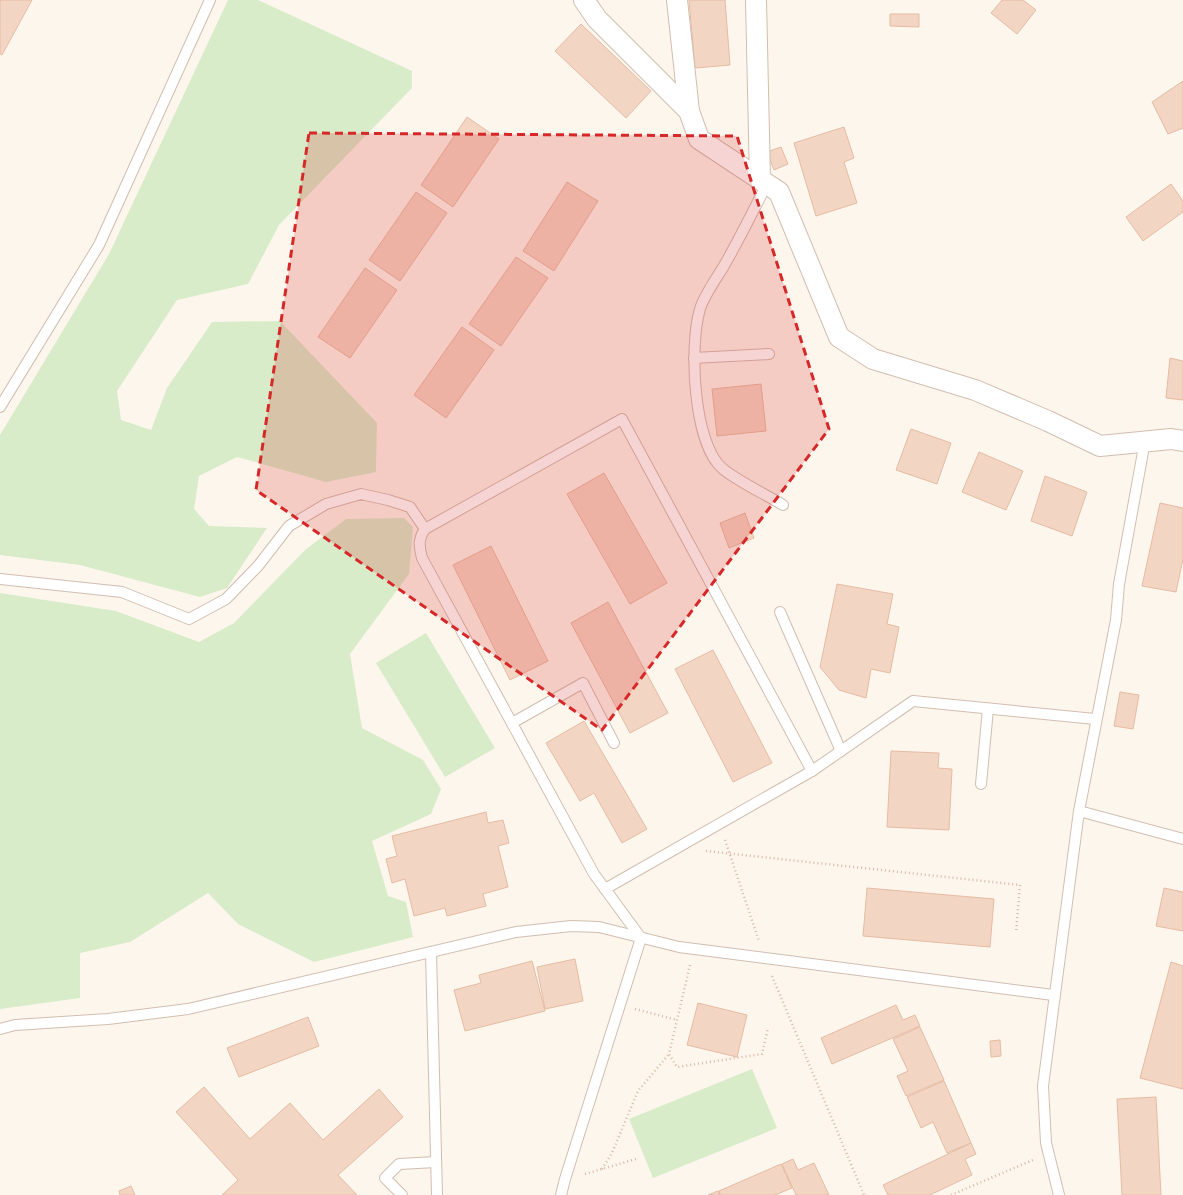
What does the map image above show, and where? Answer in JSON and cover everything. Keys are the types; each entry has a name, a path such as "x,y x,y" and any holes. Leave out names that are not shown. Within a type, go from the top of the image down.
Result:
{"street":[{"path":"584,0 596,19 689,112"},
{"path":"678,0 689,112 699,139 779,192 839,337 873,359 974,390 1048,421 1100,446 1171,439 1183,441"},
{"path":"756,0 764,181"}],"lane":[{"path":"0,407 99,245 210,0"},
{"path":"764,181 734,248 700,309 694,358 697,401 703,430 710,453 723,469 783,505"},
{"path":"694,358 769,354"},
{"path":"641,938 594,874 422,558 419,546 420,537 425,529 622,419 812,771"},
{"path":"1059,1195 1046,1143 1043,1086 1053,995 1079,811 1095,720 1116,620 1120,584 1145,442"},
{"path":"0,579 122,592 189,619 226,599 258,566 289,526 326,504 362,494 388,500 410,507 425,529"},
{"path":"780,612 841,751"},
{"path":"512,723 583,683 614,743"},
{"path":"605,889 812,771 913,701 1095,720"},
{"path":"981,784 988,709"},
{"path":"1079,811 1183,839"},
{"path":"0,1029 15,1025 108,1019 188,1009 516,932 571,926 599,927 641,938 694,949 1053,995"},
{"path":"561,1195 641,938"},
{"path":"431,952 437,1195"},
{"path":"402,1195 385,1178 400,1164 436,1162"}],"path":[{"path":"720,823 764,958 864,1195"},
{"path":"676,848 1020,885 1016,933"},
{"path":"602,1169 612,1153 638,1091 669,1054 694,949"},
{"path":"620,1005 677,1020"},
{"path":"669,1054 677,1068 762,1054 768,1028"},
{"path":"951,1195 1048,1153"},
{"path":"565,1179 636,1159"}],"highlighted area":[{"path":"309,133 737,136 829,429 602,730 256,490"}],"green space":[{"path":"228,0 258,0 412,71 412,88 279,225 248,284 177,300 117,391 121,420 151,430 167,388 212,322 280,321 377,423 376,472 326,482 237,457 199,476 194,509 209,526 267,528 227,588 200,597 80,565 0,555 0,435 109,254"},
{"path":"404,518 413,527 409,574 350,654 362,728 423,760 441,789 431,814 372,841 388,896 406,902 413,937 314,962 238,924 208,893 130,942 80,953 80,998 0,1009 0,593 116,611 199,642 234,623 305,550 346,519"},
{"path":"426,633 495,748 445,777 376,663"},
{"path":"752,1069 777,1128 653,1178 629,1119"}],"building":[{"path":"0,0 32,0 2,55 0,54"},
{"path":"689,0 725,0 730,65 695,68"},
{"path":"1002,0 1023,0 1036,10 1017,34 991,13"},
{"path":"890,14 919,14 919,27 890,26"},
{"path":"581,24 651,91 626,118 555,51"},
{"path":"1183,81 1183,128 1168,134 1152,102"},
{"path":"467,117 499,139 453,207 421,185"},
{"path":"844,127 854,158 844,162 857,203 816,216 794,143"},
{"path":"781,147 788,164 774,170 767,152"},
{"path":"567,182 598,201 554,271 523,251"},
{"path":"1171,184 1183,201 1183,212 1143,241 1126,217"},
{"path":"416,192 447,213 400,281 369,260"},
{"path":"516,257 548,278 501,346 469,324"},
{"path":"365,268 397,290 350,358 318,337"},
{"path":"462,327 494,350 446,418 414,395"},
{"path":"1170,358 1183,361 1183,400 1166,398"},
{"path":"761,384 766,431 717,436 712,389"},
{"path":"911,429 951,443 937,484 896,470"},
{"path":"979,452 1023,471 1006,510 962,492"},
{"path":"604,473 667,583 630,604 567,494"},
{"path":"1045,476 1087,492 1072,536 1031,521"},
{"path":"1160,503 1183,508 1183,559 1176,592 1142,586"},
{"path":"745,513 754,538 729,548 720,523"},
{"path":"491,546 548,661 510,680 453,565"},
{"path":"837,584 893,594 887,624 899,627 890,673 871,669 866,698 839,690 820,667"},
{"path":"608,602 668,713 630,733 571,623"},
{"path":"713,650 772,763 733,782 675,669"},
{"path":"1120,692 1139,695 1133,729 1114,726"},
{"path":"584,721 647,829 622,843 594,793 580,801 546,743"},
{"path":"891,751 939,753 938,768 952,769 949,830 887,827"},
{"path":"486,812 488,823 503,820 509,843 498,846 508,887 483,894 486,906 447,916 445,908 414,916 405,879 392,883 386,859 397,856 392,836"},
{"path":"867,888 994,899 990,947 863,936"},
{"path":"1164,888 1183,892 1183,931 1156,926"},
{"path":"575,959 583,1001 545,1009 537,967"},
{"path":"532,961 545,1011 465,1031 454,990 481,983 479,975"},
{"path":"1171,962 1183,966 1183,1089 1140,1078"},
{"path":"698,1003 747,1015 737,1057 687,1045"},
{"path":"896,1005 903,1020 915,1015 920,1026 832,1064 821,1038"},
{"path":"308,1017 319,1046 239,1077 227,1048"},
{"path":"920,1027 944,1080 906,1096 897,1076 908,1071 893,1039"},
{"path":"1000,1040 1001,1056 991,1057 990,1041"},
{"path":"944,1081 971,1143 947,1153 933,1122 921,1128 907,1097"},
{"path":"204,1087 250,1139 290,1103 323,1140 379,1089 403,1117 338,1175 357,1195 222,1195 238,1180 176,1112"},
{"path":"1156,1097 1161,1195 1122,1195 1117,1099"},
{"path":"971,1143 976,1154 965,1159 972,1175 930,1195 888,1195 883,1185"},
{"path":"793,1159 798,1170 814,1163 829,1195 796,1195 782,1164"},
{"path":"781,1164 792,1188 775,1195 720,1195 719,1191"},
{"path":"131,1186 135,1195 120,1195 119,1191"},
{"path":"718,1191 720,1195 708,1195"}]}
